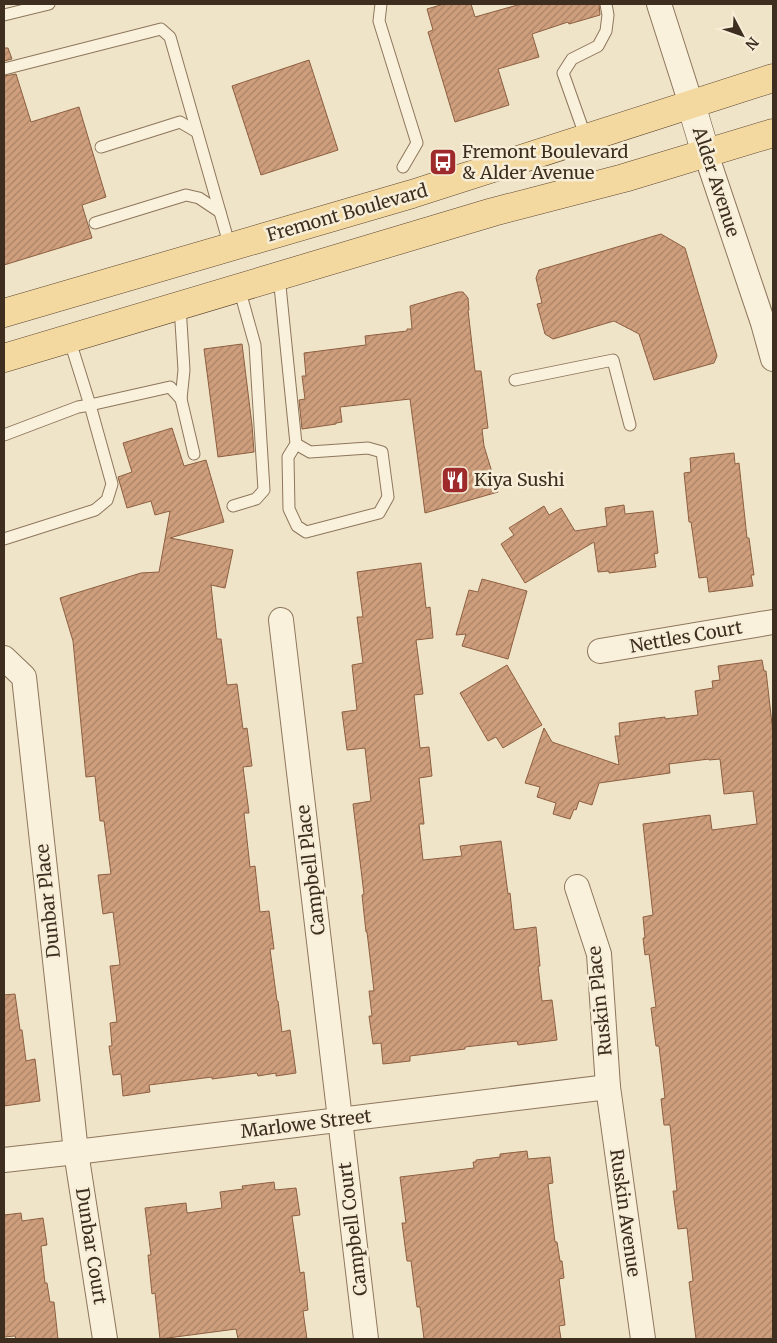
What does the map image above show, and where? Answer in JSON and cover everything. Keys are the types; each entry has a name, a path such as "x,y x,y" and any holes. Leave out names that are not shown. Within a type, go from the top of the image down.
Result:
{"main road":[{"name":"Fremont Boulevard","path":"4,312 412,194 773,78"},
{"path":"4,358 493,212 624,178 773,133"}],"street":[{"name":"Alder Avenue","path":"659,4 773,359"},
{"name":"Campbell Place","path":"281,620 340,1120"},
{"name":"Nettles Court","path":"600,651 773,622"},
{"name":"Dunbar Place","path":"4,658 24,677 76,1152"},
{"name":"Ruskin Place","path":"578,887 599,954 608,1087"},
{"name":"Marlowe Street","path":"4,1160 608,1087"},
{"name":"Ruskin Avenue","path":"608,1087 643,1339"},
{"name":"Campbell Court","path":"340,1120 366,1339"},
{"name":"Dunbar Court","path":"76,1152 105,1339"}],"lane":[{"path":"4,15 49,4"},
{"path":"374,4 417,143 403,167"},
{"path":"379,21 381,4"},
{"path":"586,138 563,73 572,59 598,46 606,30 608,15 606,4"},
{"path":"4,69 161,29 170,37 230,247"},
{"path":"101,147 180,122 198,132"},
{"path":"95,223 186,194 199,198 220,212"},
{"path":"279,276 296,444 288,457 289,509 297,526 306,532 379,513 388,497 382,452 368,448 310,452 296,444"},
{"path":"233,506 256,499 264,490 255,345 239,288"},
{"path":"180,306 184,370 181,399 194,454"},
{"path":"4,539 95,510 107,500 112,484 69,338"},
{"path":"515,380 613,360 630,425"},
{"path":"4,435 78,406 170,387 181,399"}],"building":[{"path":"444,4 471,4 475,17 521,4 599,4 600,15 569,24 568,22 532,34 539,57 498,69 509,105 455,122 428,32 433,30 427,9"},
{"path":"4,48 8,48 12,59 4,61"},
{"path":"309,60 338,150 261,175 232,86"},
{"path":"16,74 31,122 79,107 106,197 82,205 92,238 4,265 4,76"},
{"path":"661,234 685,248 717,356 714,363 654,380 639,334 614,321 553,339 545,334 537,304 542,303 536,278 539,270"},
{"path":"463,292 468,298 475,371 481,371 488,428 482,429 484,446 498,492 425,513 410,399 340,407 342,422 302,429 299,400 305,399 302,376 306,376 304,353 366,345 365,336 407,331 407,329 412,329 410,306"},
{"path":"242,344 254,452 218,457 204,349"},
{"path":"172,428 184,466 206,460 224,522 170,538 233,550 225,588 211,585 217,639 221,639 227,685 237,684 243,729 247,728 252,766 243,767 249,813 244,813 250,867 255,866 260,912 269,911 274,949 270,949 282,1032 290,1030 296,1073 276,1076 276,1073 258,1076 257,1073 149,1085 150,1092 123,1096 121,1074 113,1075 109,1046 112,1046 110,1023 117,1022 110,966 120,965 113,912 103,914 98,875 111,874 104,821 100,821 95,776 86,777 73,641 60,598 141,573 159,572 170,511 155,515 151,501 127,508 118,477 132,472 123,443"},
{"path":"734,453 735,464 739,463 747,538 749,538 754,575 751,575 753,586 709,592 707,577 699,578 691,522 689,522 684,473 691,472 690,458"},
{"path":"624,505 625,514 653,511 658,553 654,554 656,567 609,573 609,571 598,572 594,542 525,583 501,544 514,535 509,528 544,506 549,515 561,508 575,531 607,526 605,508"},
{"path":"421,563 426,608 430,607 433,638 416,640 423,694 414,695 420,748 429,747 432,776 419,778 424,824 419,824 423,860 462,856 460,846 501,841 514,930 536,927 542,1001 552,1000 557,1040 518,1045 517,1041 465,1047 465,1049 410,1056 410,1061 383,1064 381,1043 373,1044 369,1016 372,1016 369,991 374,991 353,804 371,801 365,748 347,750 342,712 357,710 352,665 363,663 357,617 363,617 357,572"},
{"path":"482,579 527,591 508,659 462,646 466,634 456,635 469,590 478,592"},
{"path":"762,660 764,671 766,671 773,733 773,1339 696,1339 689,1282 693,1281 687,1228 678,1229 673,1191 677,1191 670,1125 664,1125 661,1099 665,1098 659,1046 656,1046 651,1008 656,1007 649,954 645,955 643,938 645,938 643,917 653,915 643,824 710,815 712,830 757,824 753,791 724,794 720,759 669,764 670,773 599,783 592,805 579,801 570,819 553,814 556,803 537,797 540,787 525,783 544,728 552,742 619,765 615,736 620,736 619,723 698,715 695,691 713,688 712,681 720,680 718,666"},
{"path":"507,665 542,725 503,748 496,737 488,741 460,693"},
{"path":"15,994 26,1061 35,1059 40,1101 4,1106 4,995"},
{"path":"527,1151 528,1159 550,1157 553,1183 548,1184 555,1242 557,1242 560,1261 562,1261 564,1278 559,1279 565,1325 559,1326 561,1339 424,1339 420,1307 417,1307 411,1261 407,1261 402,1223 406,1223 400,1177 474,1168 473,1162 476,1162 476,1160 500,1157 500,1154"},
{"path":"274,1182 275,1190 296,1188 300,1215 292,1216 300,1273 304,1272 308,1310 303,1311 307,1339 238,1339 236,1329 160,1339 155,1293 152,1294 148,1255 151,1255 145,1208 186,1203 187,1213 222,1208 220,1192 243,1189 242,1186"},
{"path":"21,1213 22,1221 43,1218 47,1245 41,1246 45,1283 47,1283 50,1302 54,1302 58,1339 16,1339 15,1336 4,1337 4,1215"}],"place":[{"name":"Fremont Boulevard & Alder Avenue","path":"443,162"},
{"name":"Kiya Sushi","path":"455,480"}]}
